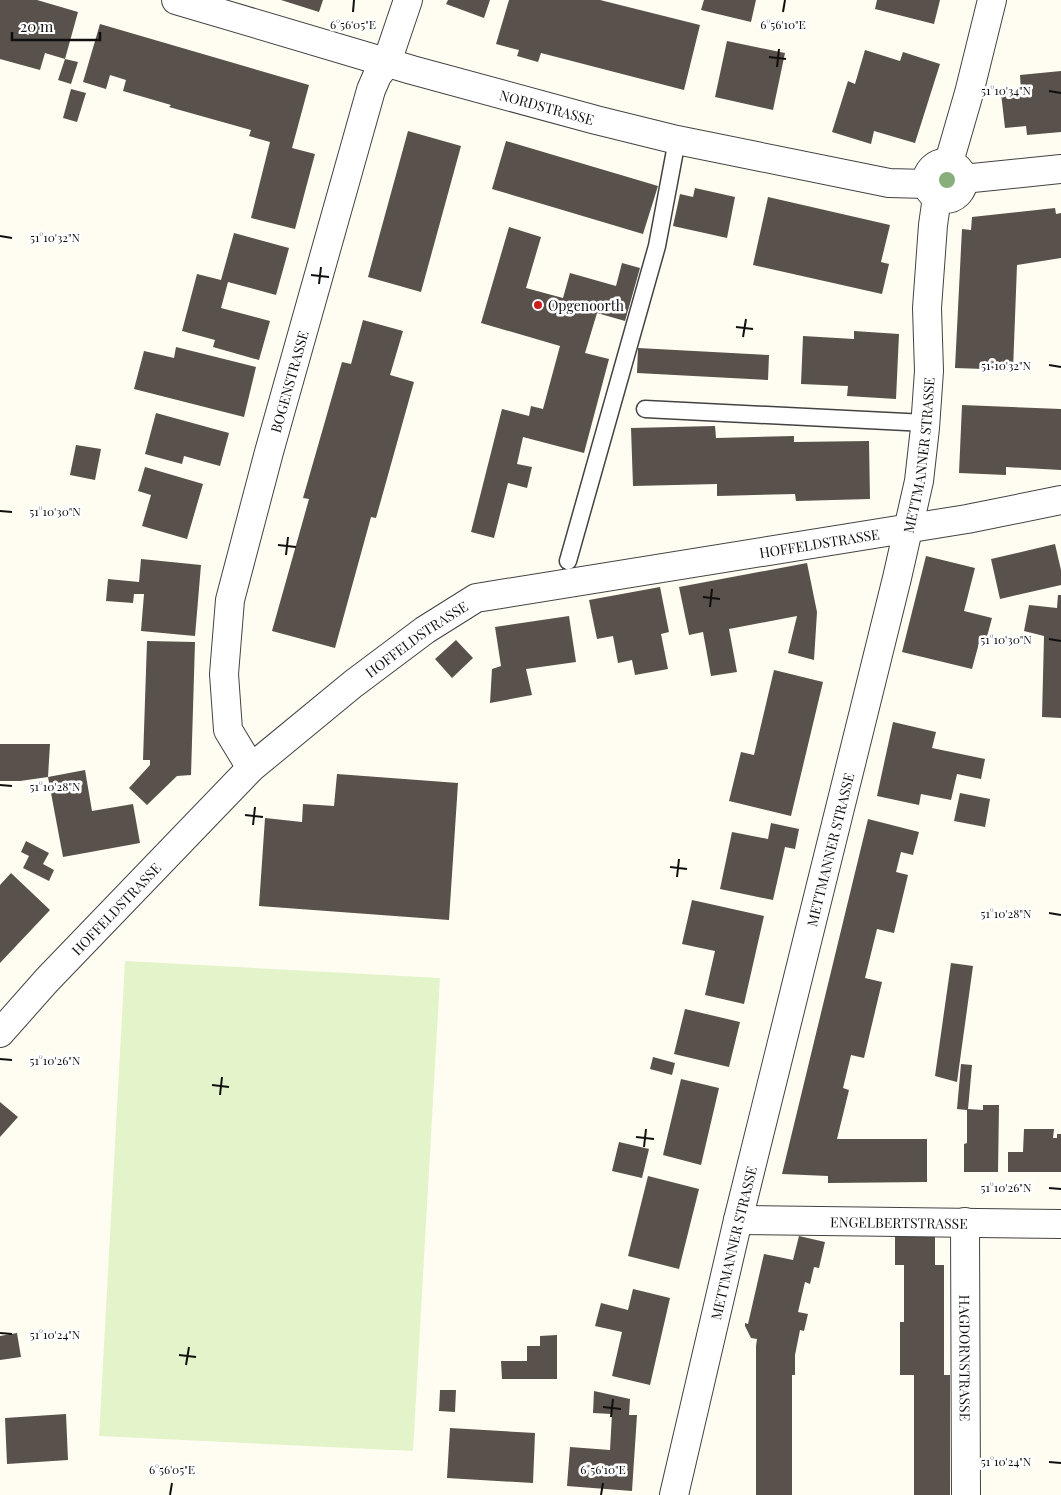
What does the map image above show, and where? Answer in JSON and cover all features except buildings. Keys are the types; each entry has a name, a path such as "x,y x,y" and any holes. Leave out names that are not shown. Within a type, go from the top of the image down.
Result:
{"street":[{"name":"BOGENSTRASSE","path":"251,768 228,730 224,674 230,600 269,452 371,90 377,76 387,62 408,0"},
{"path":"992,0 969,93 956,171 1061,169"},
{"name":"NORDSTRASSE","path":"192,2 387,62 596,120 677,140 932,191 946,199 956,196 962,188 956,171"},
{"name":"METTMANNER STRASSE","path":"674,1495 738,1220 919,481 926,423 929,371 928,308 933,224 932,191"},
{"name":"HOFFELDSTRASSE","path":"0,1033 47,980 251,768 353,684 426,630 476,598 967,519 1061,500"},
{"name":"ENGELBERTSTRASSE","path":"738,1220 1061,1224"},
{"name":"HAGDORNSTRASSE","path":"965,1222 966,1495"}],"lane":[{"path":"568,561 657,246 677,140"},
{"path":"645,409 926,423"}],"green space":[{"path":"125,961 440,978 413,1451 99,1436"}],"place":[{"name":"Opgenoorth","path":"538,305"}]}
